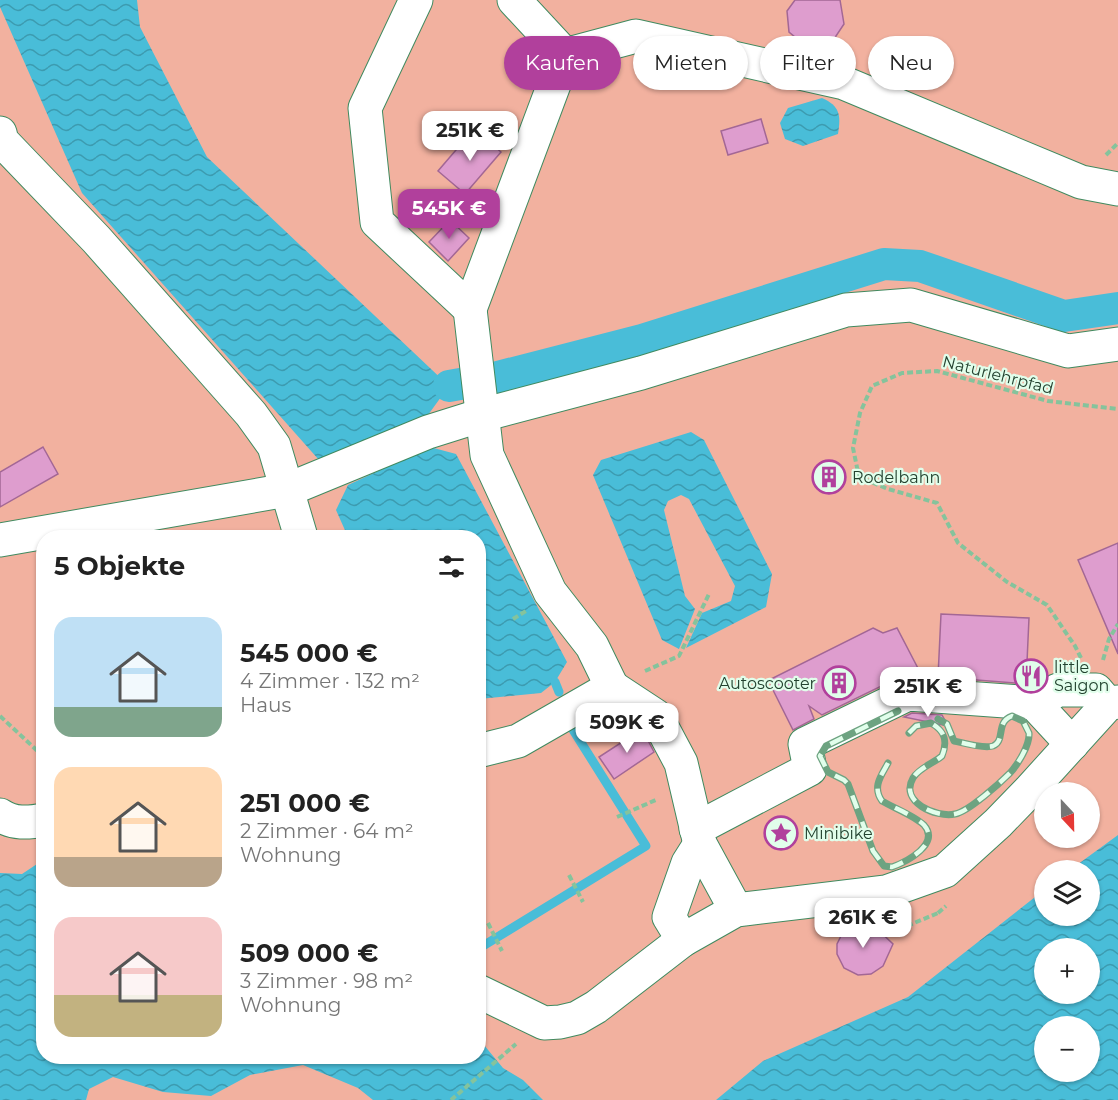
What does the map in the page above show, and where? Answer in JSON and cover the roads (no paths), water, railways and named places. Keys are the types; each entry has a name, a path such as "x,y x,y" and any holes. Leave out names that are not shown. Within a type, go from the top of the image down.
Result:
{"lane":[{"path":"416,0 365,108 377,222 470,309"},
{"path":"514,0 547,36"},
{"path":"621,40 636,36 844,83 1081,182 1118,189"},
{"path":"552,90 470,309 487,454 550,592 592,646 612,687 656,716 681,763 698,837 736,910"},
{"path":"0,133 2,141 96,239 251,414 274,446 299,530"},
{"path":"57,530 287,490 428,432 482,415 641,373 846,310 911,305 1068,351 1118,344"},
{"path":"0,540 36,534"},
{"path":"486,749 518,741 612,687"},
{"path":"486,995 544,1023 577,1018 596,1007 683,940 736,910 885,892 945,871 998,823 1072,744 1107,699 1058,690 1034,703 908,694 805,744 810,768 698,837 669,916 683,940"},
{"path":"1034,703 1072,744"},
{"path":"0,815 8,820 28,823 36,822"}],"water":[{"path":"0,0 137,0 140,27 207,157 449,386 428,415 319,460 82,193 0,7"},
{"path":"822,98 833,104 838,112 838,134 803,146 785,139 780,123 788,108"},
{"path":"691,432 704,440 772,574 766,607 686,648 702,613 731,601 735,586 689,499 681,495 668,501 664,510 685,596 695,609 679,649 662,640 593,475 601,460"},
{"path":"430,447 456,454 567,662 555,682 541,693 486,698 486,530 345,530 336,510 348,485"},
{"path":"1118,835 1118,1100 716,1100 763,1061 908,997 1034,898 1034,926 1100,926 1100,860 1084,860"},
{"path":"36,865 36,1064 486,1064 486,1047 503,1068 523,1080 543,1100 373,1100 358,1088 303,1065 250,1075 211,1096 163,1092 113,1077 89,1089 86,1100 0,1100 0,873 22,874"}],"waterway":[{"path":"494,378 642,340 884,264 920,266 1064,316 1118,308"},
{"path":"449,386 466,383"},
{"path":"555,682 559,692"},
{"path":"486,944 646,846 570,725"}],"railway":[{"path":"888,763 880,777 879,796 882,801 915,818 924,825 928,832 928,839 920,851 892,867 884,866 873,851 848,784 828,772 820,756 826,746 898,711"},
{"path":"909,733 916,726 931,723 939,729 945,741 942,756 919,771 913,778 910,787 915,801 930,811 938,813 947,815 961,812 984,796 1010,773 1026,749 1029,733 1023,721 1012,716 1004,723 997,744 989,747 979,746 954,741 947,724 938,719"}],"place":[{"name":"Rodelbahn","path":"829,477"},
{"name":"little Saigon","path":"1031,676"},
{"name":"Autoscooter","path":"839,683"},
{"name":"Minibike","path":"781,833"}]}
